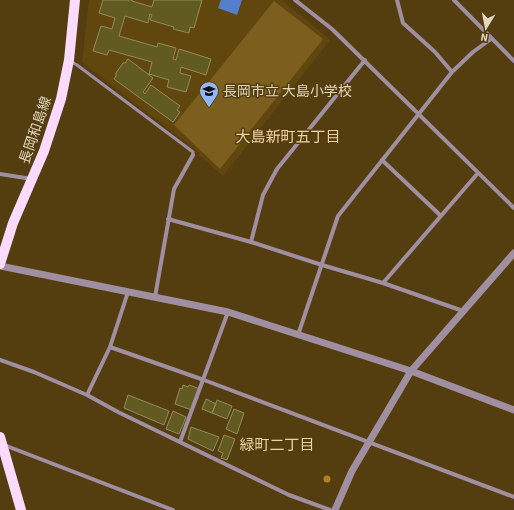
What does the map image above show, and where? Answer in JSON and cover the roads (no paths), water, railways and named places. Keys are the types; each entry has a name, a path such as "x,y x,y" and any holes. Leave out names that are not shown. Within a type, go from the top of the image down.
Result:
{"main road":[{"name":"長岡和島線","path":"0,265 13,223 44,151 59,105 69,60 75,0"},
{"path":"1,441 21,510"}],"street":[{"path":"295,0 332,29 514,208"},
{"path":"397,0 403,23 436,52 452,72"},
{"path":"454,0 514,61"},
{"path":"298,335 338,216 452,72 473,52 491,39"},
{"path":"251,242 263,195 277,169 364,60"},
{"path":"155,297 174,189 193,155"},
{"path":"382,160 441,216"},
{"path":"383,283 478,173"},
{"path":"0,174 32,179"},
{"path":"168,219 251,242 383,283 464,311"},
{"path":"335,510 352,471 411,371 514,253"},
{"path":"0,265 228,312 411,371 514,409"},
{"path":"87,395 110,347 128,292"},
{"path":"180,442 228,312"},
{"path":"110,347 204,380 514,497"},
{"path":"0,360 34,372 87,395 118,412 289,495 330,510"},
{"path":"1,441 174,510"}],"lane":[{"path":"69,60 78,65 193,152 193,155"}],"water":[{"path":"221,0 242,0 237,15 218,8"}],"place":[{"name":"長岡市立 大島小学校","path":"209,108"}],"district":[{"name":"大島新町五丁目","path":"288,137"},
{"name":"緑町二丁目","path":"277,445"}]}
